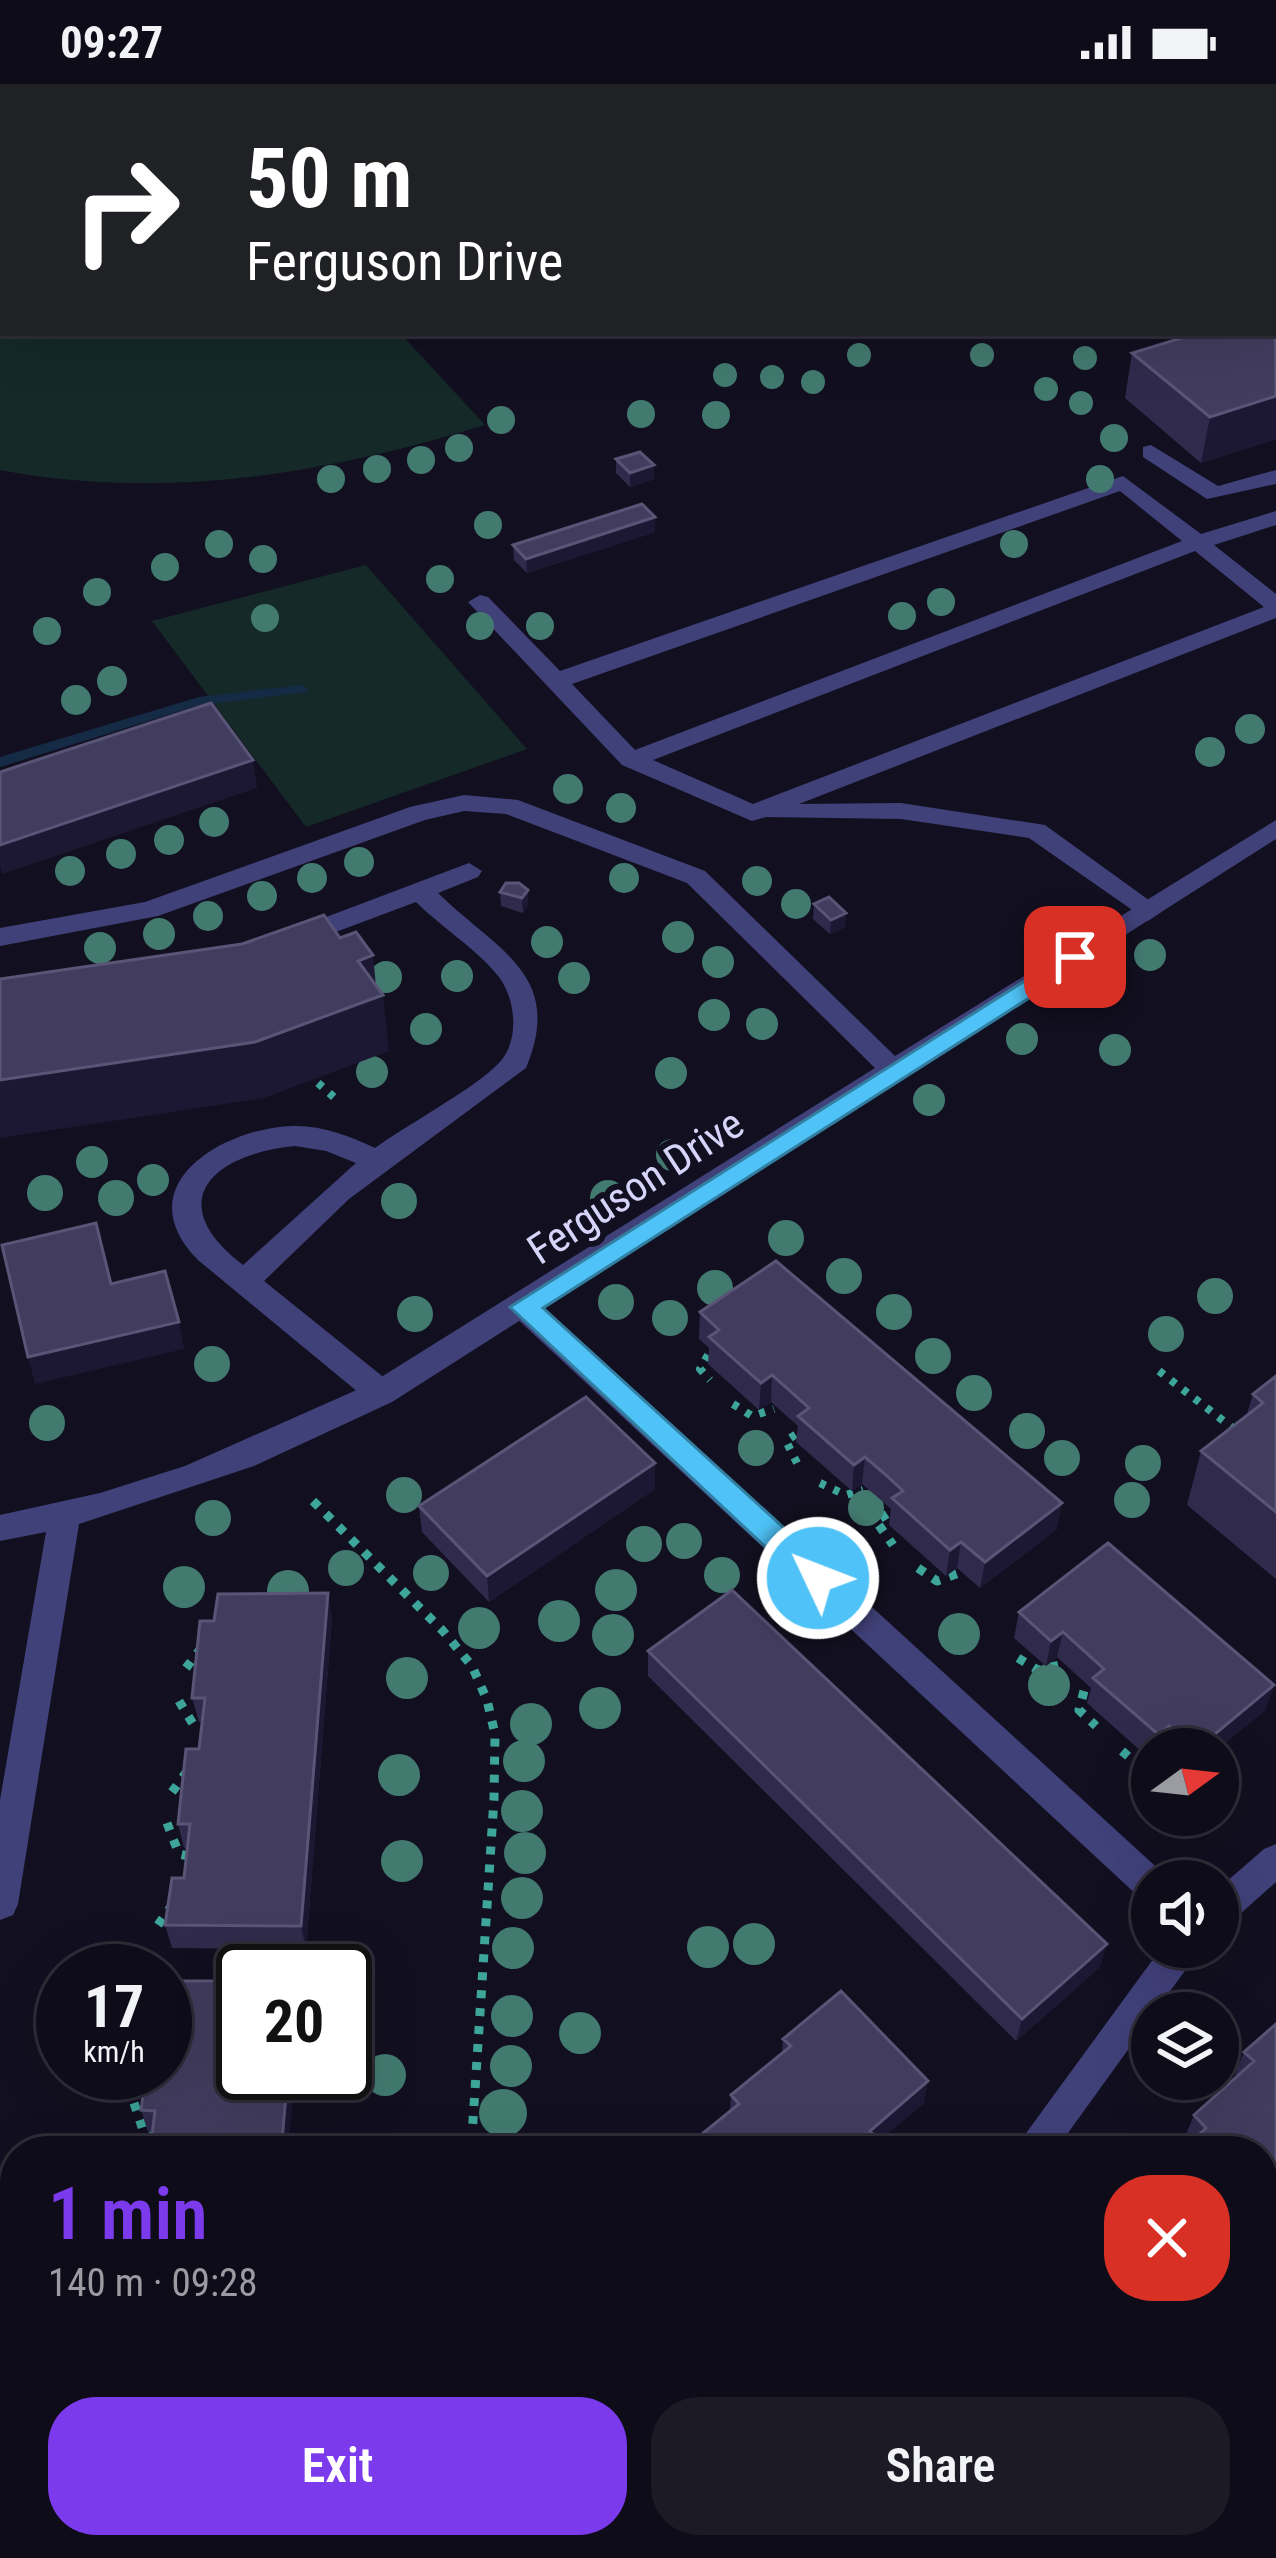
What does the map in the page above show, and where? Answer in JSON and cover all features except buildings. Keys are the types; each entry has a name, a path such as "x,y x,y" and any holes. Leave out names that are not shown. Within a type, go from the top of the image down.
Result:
{"street":[{"path":"1151,452 1214,494 1276,477"},
{"path":"556,681 1123,483 1276,607 752,813"},
{"path":"631,760 1198,542 1276,518"},
{"path":"480,602 631,760 752,813 901,811 1036,831 1148,912"},
{"path":"0,937 149,910 419,813 464,803 509,806 697,877 893,1070"},
{"name":"Ferguson Drive","path":"0,1528 64,1517 197,1478 382,1393 1276,828"},
{"path":"265,950 469,872"},
{"path":"244,1282 305,1216 375,1160 512,1068 531,1022 519,982 503,963 446,920 420,891"},
{"path":"375,1160 320,1138 281,1137 230,1153 199,1173 185,1201 193,1236 382,1393"},
{"path":"524,1307 1131,1867"},
{"path":"0,1904 64,1517"},
{"path":"1239,1892 1276,1860"},
{"path":"1043,2136 1168,1968"}],"path":[{"path":"708,1355 700,1369 710,1380"},
{"path":"1159,1371 1234,1430"},
{"path":"733,1404 752,1416 774,1409"},
{"path":"796,1463 786,1441 798,1432"},
{"path":"820,1483 838,1495 852,1497 863,1490"},
{"path":"313,1501 443,1631 472,1666 488,1700 495,1734 494,1799 472,2136"},
{"path":"887,1514 876,1521 892,1545"},
{"path":"918,1568 938,1581 959,1573"},
{"path":"186,1668 200,1647 214,1642"},
{"path":"1018,1658 1035,1671 1047,1672 1060,1665"},
{"path":"1084,1691 1079,1710 1096,1726"},
{"path":"179,1702 193,1724 203,1728"},
{"path":"1121,1750 1131,1759"},
{"path":"172,1792 188,1770 200,1764"},
{"path":"167,1823 179,1854 189,1856"},
{"path":"158,1925 167,1907 186,1894"},
{"path":"134,2103 144,2133 151,2136"}],"green space":[{"path":"0,336 403,336 485,425 365,457 245,478 123,483 0,470"},
{"path":"366,565 527,749 306,827 152,621"}],"waterway":[{"path":"0,762 199,701 301,689"}],"route":[{"path":"818,1578 524,1307 1075,957"}]}
